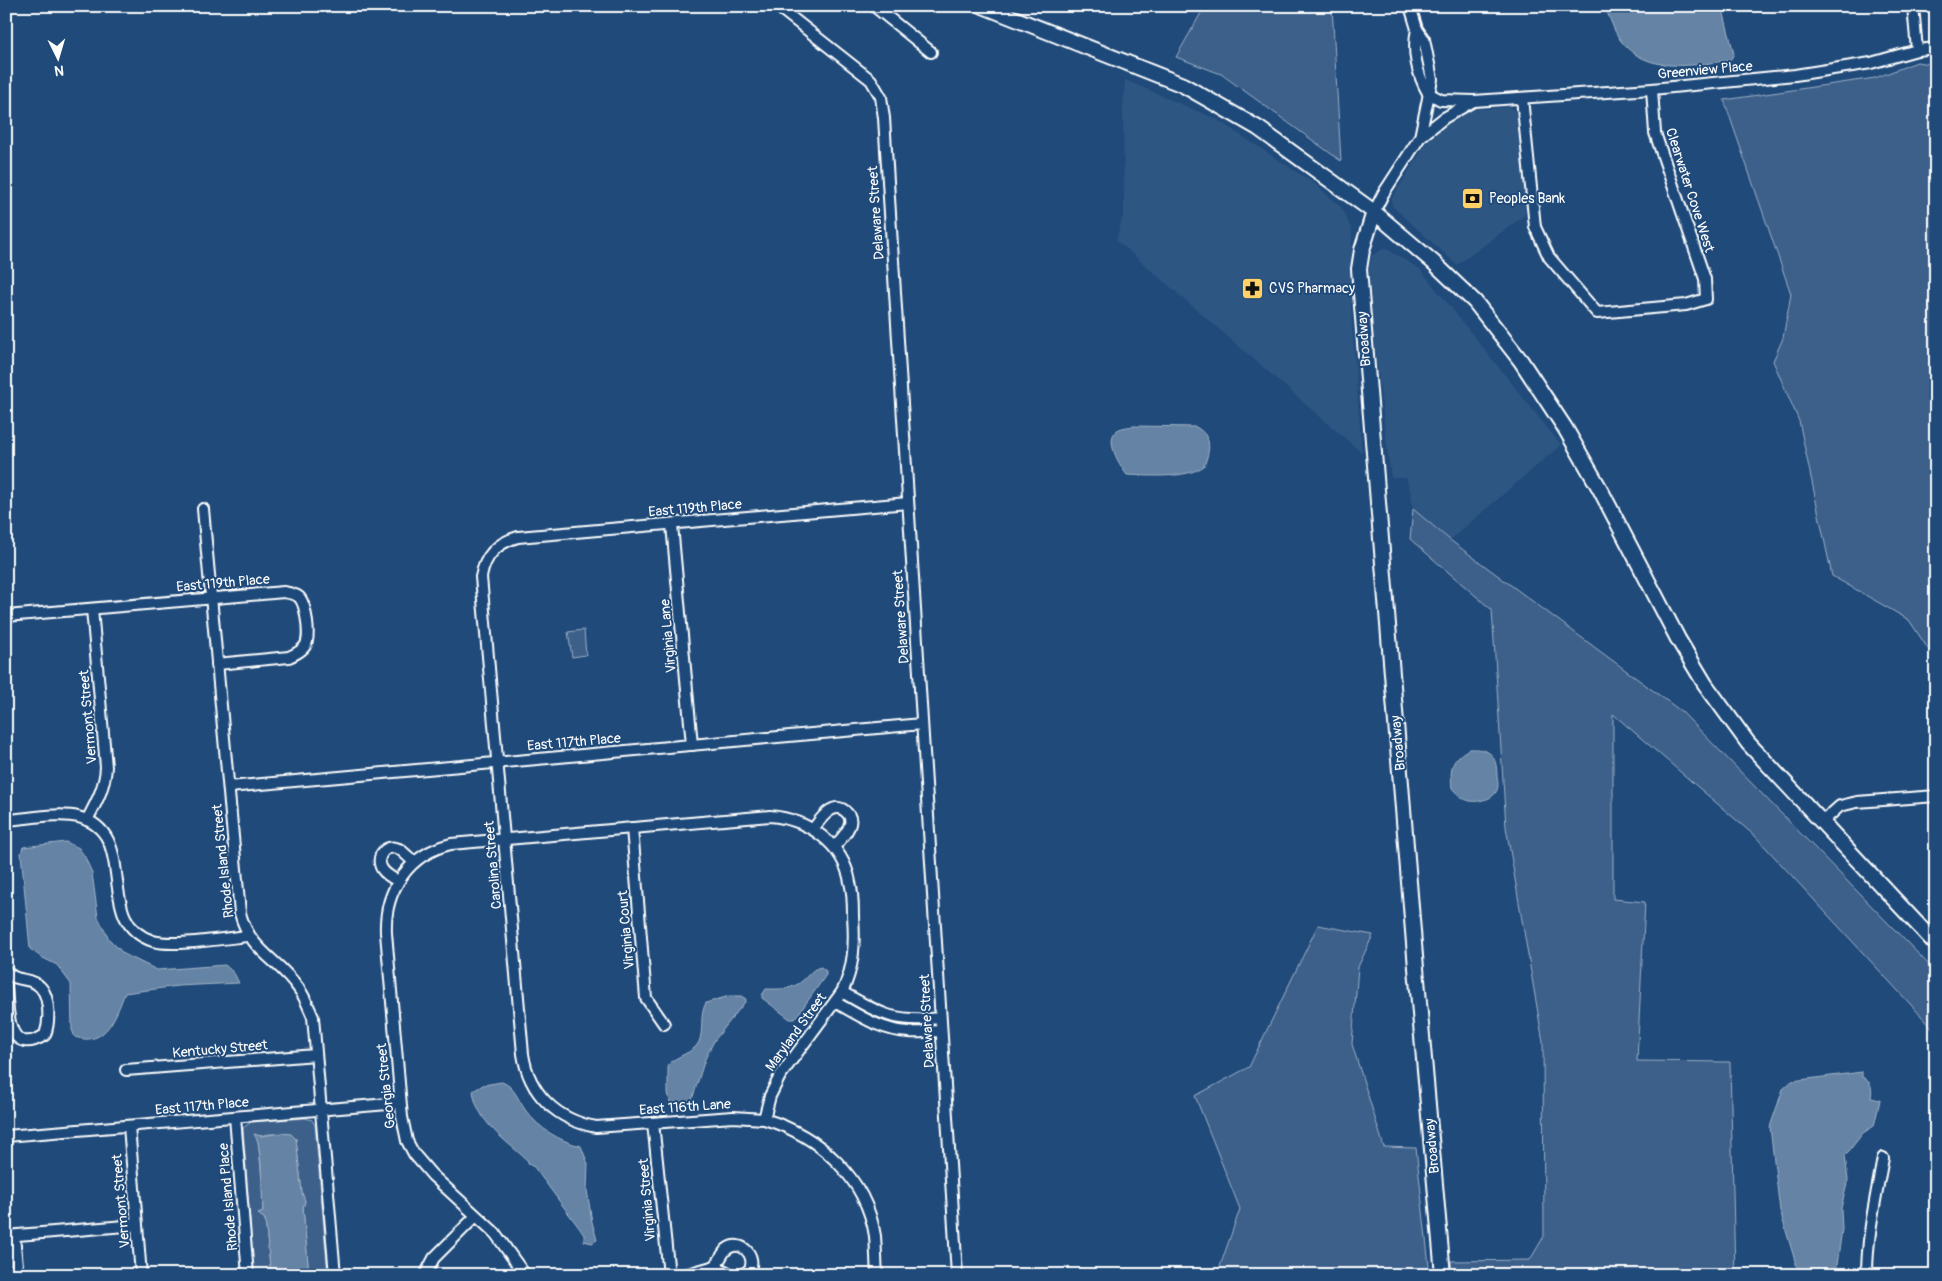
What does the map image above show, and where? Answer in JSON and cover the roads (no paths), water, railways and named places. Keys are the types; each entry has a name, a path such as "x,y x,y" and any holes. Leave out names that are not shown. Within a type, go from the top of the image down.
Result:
{"main road":[{"path":"983,6 1183,85 1258,128 1374,212 1433,262 1475,302 1506,340 1581,455 1678,639 1705,684 1748,743 1936,944"},
{"name":"Broadway","path":"1374,212 1362,250 1359,269 1443,1275"}],"street":[{"name":"Delaware Street","path":"777,6 871,80 881,97 884,118 940,1031 957,1275"},
{"path":"874,6 931,52"},
{"path":"1374,212 1383,194 1420,137 1428,93 1421,80 1414,44 1417,29 1410,6"},
{"path":"1913,6 1917,50"},
{"name":"Greenview Place","path":"1428,93 1441,100 1474,101 1652,89 1822,71 1871,63 1917,50 1936,48"},
{"name":"Clearwater Cove West","path":"1522,98 1535,226 1549,257 1597,313 1686,305 1706,299 1706,279 1656,133 1652,89"},
{"name":"Greenview Place","path":"1420,137 1444,118 1474,101"},
{"name":"East 119th Place","path":"490,553 500,544 518,537 672,525 908,502"},
{"name":"Rhode Island Street","path":"204,509 240,913 248,936 296,984 305,998 313,1017 335,1275"},
{"name":"Virginia Lane","path":"672,525 692,745"},
{"name":"Carolina Street","path":"490,553 483,568 482,577 524,1054 528,1073 539,1094 558,1112 572,1121 584,1125 608,1127"},
{"name":"East 119th Place","path":"6,616 284,592 298,596 305,607 308,639 306,645 299,653 289,657 217,664"},
{"name":"Vermont Street","path":"87,820 103,785 106,767 92,608"},
{"name":"East 117th Place","path":"229,787 922,724"},
{"path":"1821,823 1840,806 1857,802 1936,796"},
{"path":"813,830 826,812 840,808 846,811 850,819 850,825 834,847"},
{"path":"6,820 66,815 87,820 105,835 114,854 120,905 128,922 143,936 154,941 173,943 248,936"},
{"name":"Maryland Street","path":"632,828 770,816 796,821 826,838 844,862 850,881 855,943 848,978 842,992 780,1076 770,1096 764,1119"},
{"path":"505,839 632,828"},
{"name":"Virginia Court","path":"632,828 646,998 664,1024"},
{"name":"Georgia Street","path":"505,839 451,844 431,851 414,862 398,881 388,905 385,923 404,1131 414,1154 432,1175 495,1233 525,1275"},
{"path":"398,881 382,868 381,853 395,848 414,862"},
{"path":"6,971 12,977 29,981 42,988 47,1005 48,1022 45,1035 31,1041 21,1040 12,1032 8,1017 6,985"},
{"path":"842,992 877,1012 897,1018 916,1020 940,1018"},
{"path":"835,1002 870,1022 889,1028 908,1032 940,1031"},
{"name":"Kentucky Street","path":"126,1070 316,1055"},
{"name":"East 117th Place","path":"6,1136 400,1103"},
{"name":"East 116th Lane","path":"608,1127 733,1116 764,1119"},
{"name":"Rhode Island Place","path":"235,1117 248,1275"},
{"path":"764,1119 805,1136 831,1156 850,1176 862,1197 872,1222 877,1275"},
{"name":"Virginia Street","path":"653,1123 669,1275"},
{"name":"Vermont Street","path":"130,1126 141,1275"},
{"path":"1867,1275 1867,1253 1873,1207 1883,1158"},
{"path":"425,1275 434,1258 476,1216"},
{"path":"18,1275 10,1236 137,1225"},
{"path":"684,1275 715,1266 728,1249 734,1246 741,1246 746,1249 752,1258 750,1269 742,1275"},
{"path":"715,1266 733,1275"}],"place":[{"name":"Peoples Bank","path":"1473,198"},
{"name":"CVS Pharmacy","path":"1253,288"}]}
